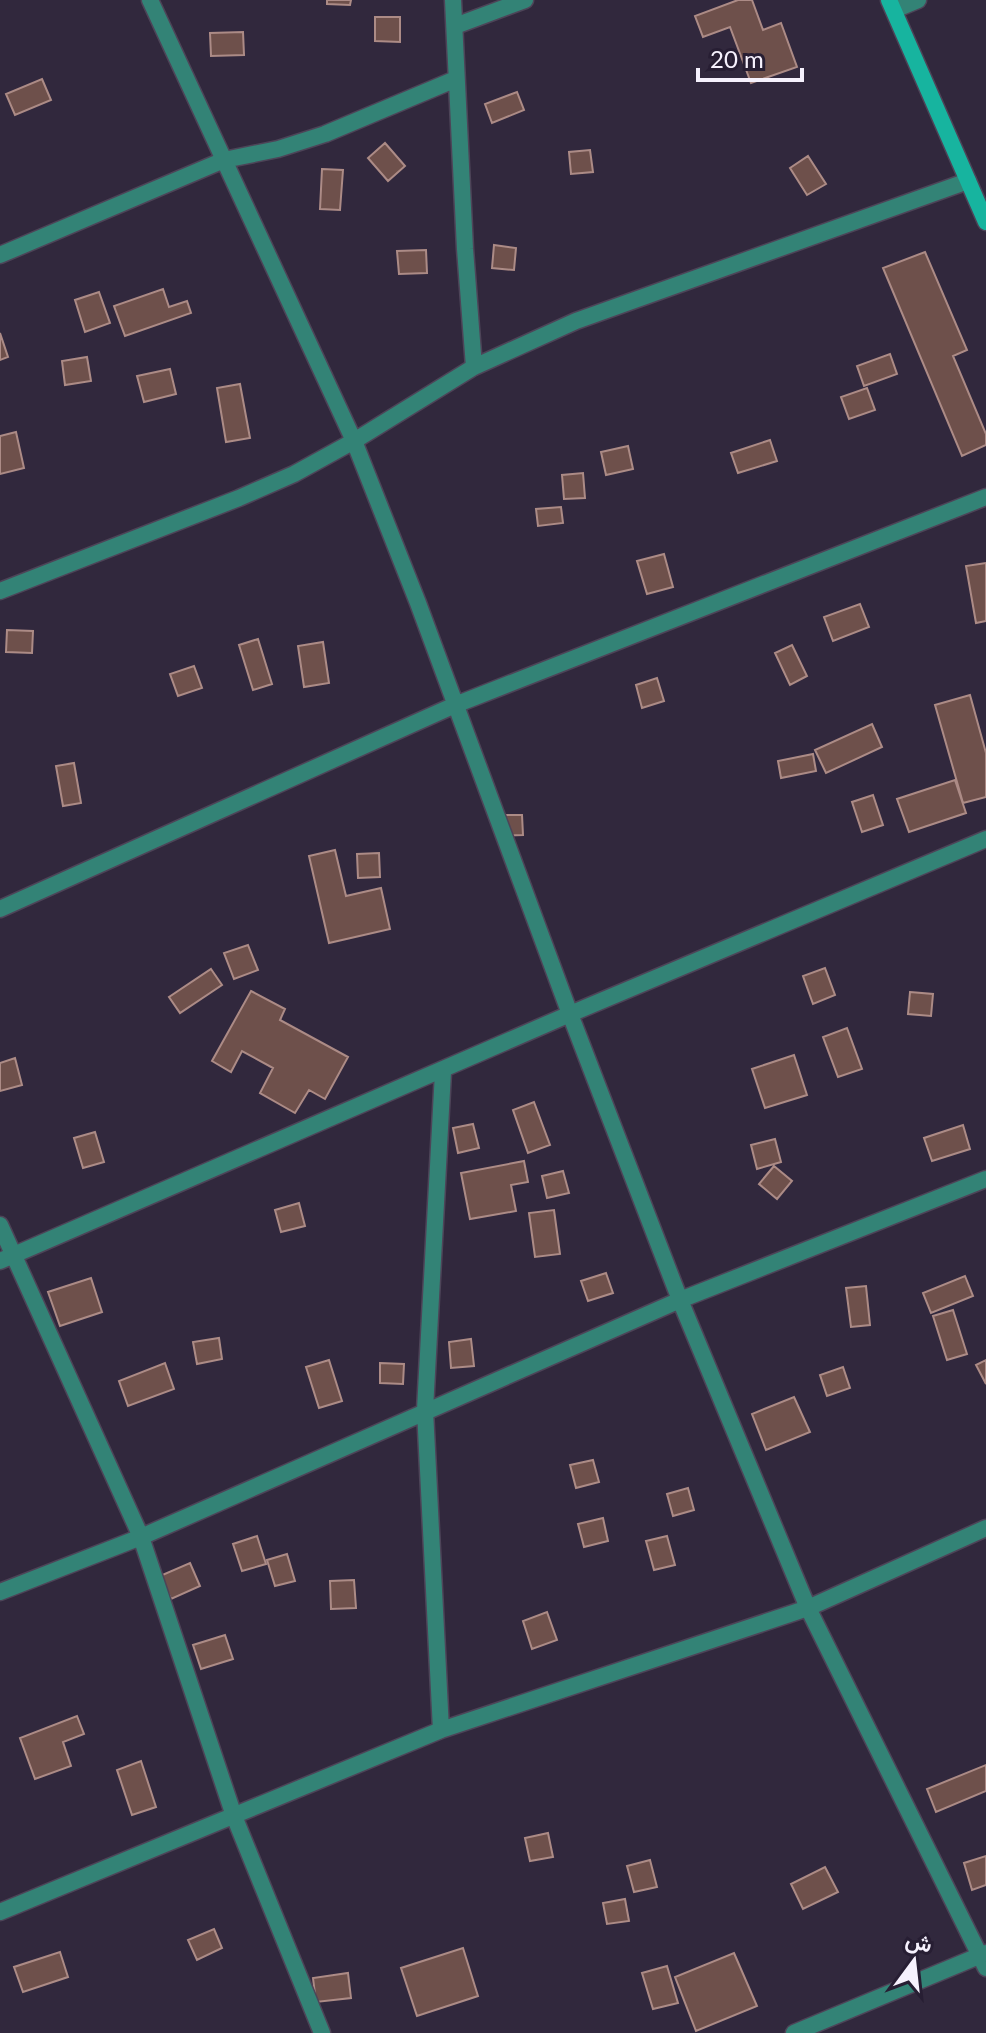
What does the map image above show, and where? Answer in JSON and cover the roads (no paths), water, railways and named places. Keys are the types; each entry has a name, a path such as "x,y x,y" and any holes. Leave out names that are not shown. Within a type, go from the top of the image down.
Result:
{"main road":[{"path":"891,5 986,222"}],"street":[{"path":"150,0 354,441 680,1300 808,1608 984,1959 794,2033"},
{"path":"453,0 474,367"},
{"path":"455,26 525,0"},
{"path":"891,5 918,0"},
{"path":"0,255 224,160 278,149 325,134 456,79"},
{"path":"0,591 294,474 474,367 576,321 968,181"},
{"path":"0,909 455,705 986,497"},
{"path":"8,1258 443,1072 570,1014 986,839"},
{"path":"441,1730 425,1410 443,1072"},
{"path":"0,1592 141,1537 680,1300 986,1179"},
{"path":"0,1225 8,1258 141,1537 234,1816 322,2033"},
{"path":"0,1912 441,1730 808,1608 986,1528"}]}
